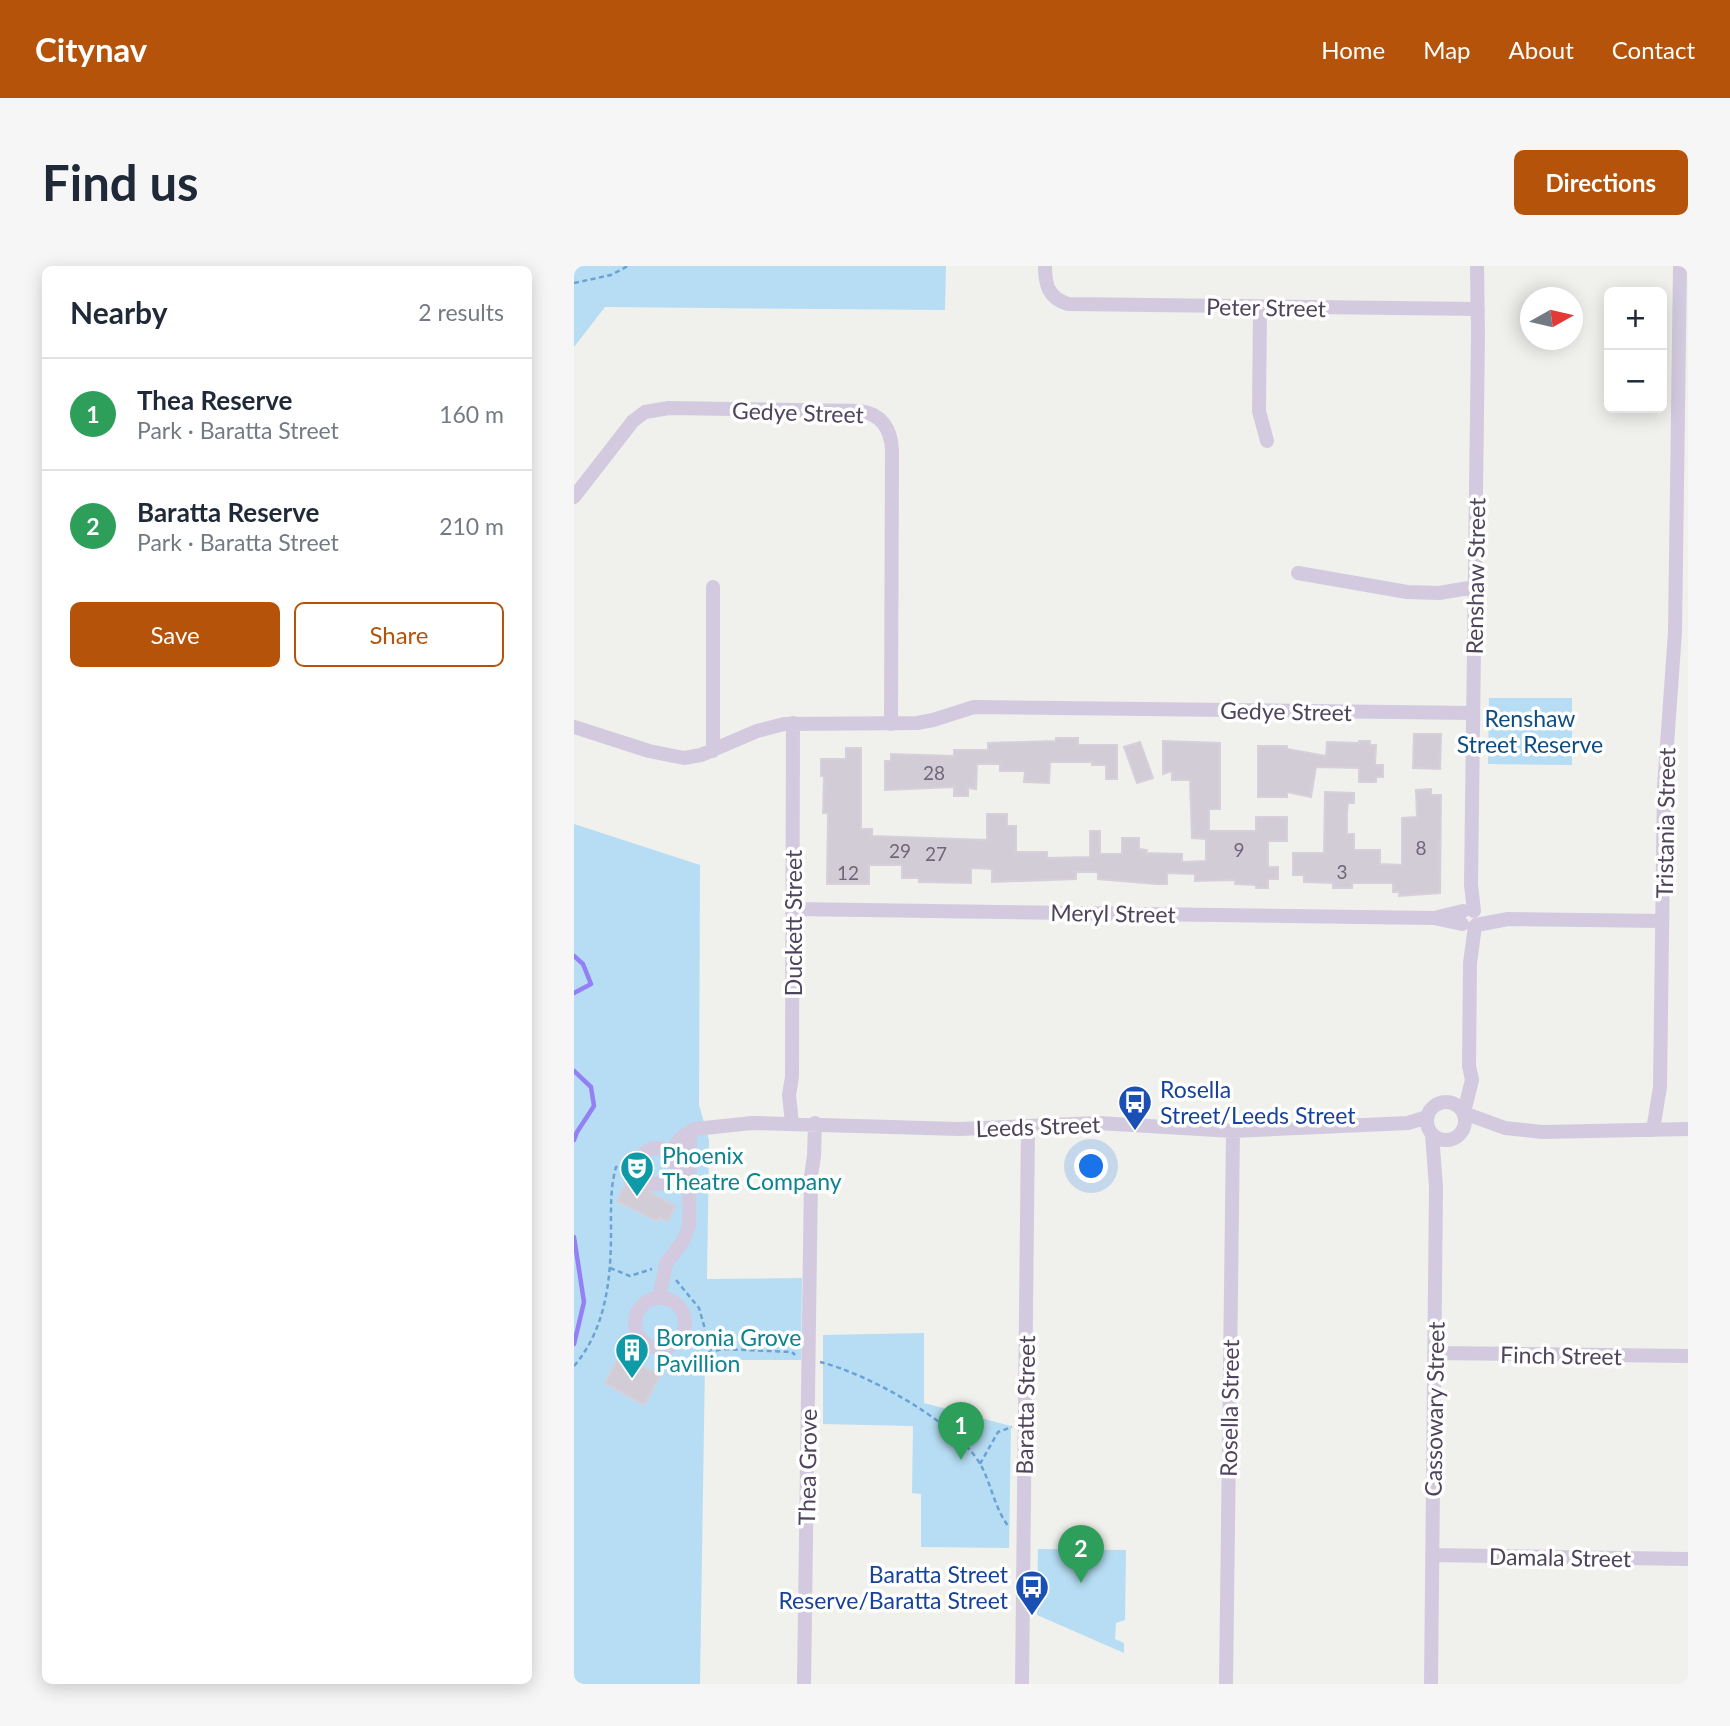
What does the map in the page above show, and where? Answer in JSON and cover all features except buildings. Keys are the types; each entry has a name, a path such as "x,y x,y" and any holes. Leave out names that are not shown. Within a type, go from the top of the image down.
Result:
{"street":[{"name":"Peter Street","path":"1045,266 1045,283 1056,299 1075,304 1478,309"},
{"name":"Renshaw Street","path":"1464,1112 1472,1080 1469,1066 1477,266"},
{"name":"Tristania Street","path":"1660,1130 1665,758 1675,640 1684,314 1680,266"},
{"path":"1260,307 1259,411 1267,441"},
{"name":"Gedye Street","path":"574,497 633,421 651,410 860,411 875,415 889,432 892,450 891,724"},
{"path":"1298,573 1407,592 1440,593 1475,587"},
{"path":"713,587 713,751"},
{"name":"Gedye Street","path":"574,726 649,751 676,757 691,757 713,751 757,730 793,723 925,722 965,709 983,707 1474,713"},
{"name":"Duckett Street","path":"793,723 792,1077 789,1095 793,1123"},
{"name":"Meryl Street","path":"793,909 1470,918"},
{"path":"1470,918 1662,921"},
{"name":"Renshaw Street","path":"1450,1102 1469,1066"},
{"path":"1449,1140 1437,1138 1431,1133 1427,1117 1438,1103 1450,1102 1464,1112 1505,1128"},
{"path":"1463,1132 1464,1112"},
{"name":"Leeds Street","path":"690,1131 718,1125 793,1123 959,1129 1098,1123 1233,1131 1387,1125 1408,1123 1427,1117"},
{"name":"Thea Grove","path":"804,1684 811,1176 815,1124"},
{"name":"Leeds Street","path":"1387,1125 1431,1133"},
{"name":"Baratta Street","path":"1022,1684 1028,1126"},
{"path":"1436,1187 1441,1157 1449,1140 1463,1132 1505,1128 1578,1133 1688,1129"},
{"path":"669,1152 690,1131"},
{"path":"659,1298 666,1265 689,1226 690,1131"},
{"name":"Rosella Street","path":"1226,1684 1233,1131"},
{"name":"Cassowary Street","path":"1431,1133 1436,1187 1431,1684"},
{"path":"652,1149 664,1149 669,1152 675,1169 669,1179 659,1184 648,1181 640,1173 639,1166 642,1156 652,1149"},
{"path":"652,1299 667,1299 679,1307 685,1320 682,1335 677,1341 664,1347 650,1346 639,1336 636,1329 640,1308 652,1299"},
{"name":"Finch Street","path":"1434,1353 1688,1356"},
{"name":"Damala Street","path":"1432,1555 1688,1559"}],"path":[{"path":"574,283 611,275 628,266"},
{"path":"574,1366 593,1340 607,1293 611,1259 612,1185 616,1167 639,1166"},
{"path":"664,1347 671,1372 701,1354 729,1348 792,1352 795,1354 795,1362 821,1362 869,1380 934,1418 954,1434 980,1464 993,1497 1011,1529"},
{"path":"980,1464 998,1432 1012,1427"}],"green space":[{"path":"574,266 946,266 945,310 605,307 574,347"},
{"name":"Renshaw Street Reserve","path":"1489,698 1572,698 1572,765 1488,764"},
{"path":"574,824 700,865 699,1105 709,1140 707,1279 802,1278 801,1360 705,1360 700,1684 574,1684"},
{"path":"924,1333 924,1403 1011,1426 1009,1548 921,1547 921,1494 912,1493 913,1426 823,1424 823,1335"},
{"path":"1038,1549 1126,1550 1125,1620 1116,1623 1115,1639 1124,1643 1124,1653 1037,1615"}],"waterway":[{"path":"574,956 583,964 591,984 574,993"},
{"path":"574,1071 591,1087 594,1106 574,1140"},
{"path":"574,1237 584,1302 574,1344"}],"place":[{"name":"Rosella Street/Leeds Street","path":"1135,1132"},
{"name":"Phoenix Theatre Company","path":"637,1198"},
{"name":"Boronia Grove Pavillion","path":"632,1380"},
{"name":"Thea Reserve","path":"961,1460"},
{"name":"Baratta Reserve","path":"1081,1583"},
{"name":"Baratta Street Reserve/Baratta Street","path":"1032,1617"}]}
